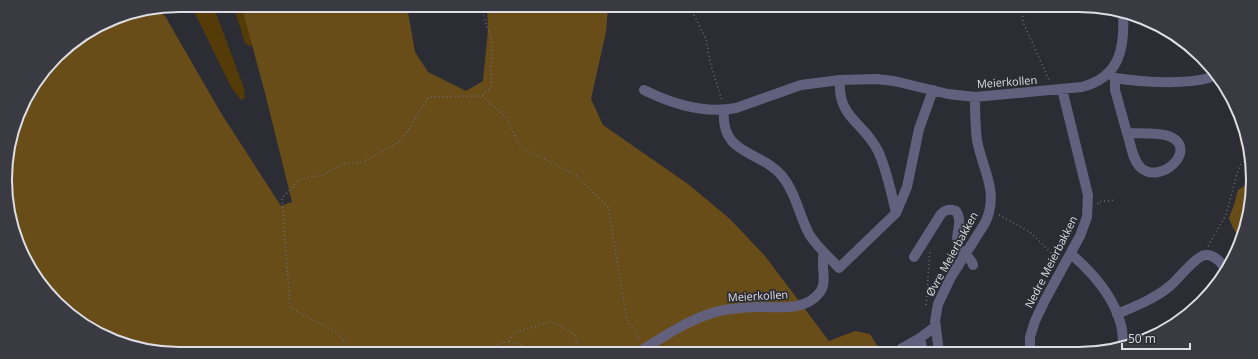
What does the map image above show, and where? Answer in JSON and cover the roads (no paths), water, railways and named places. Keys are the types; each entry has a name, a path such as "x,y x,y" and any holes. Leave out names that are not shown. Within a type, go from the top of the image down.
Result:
{"street":[{"name":"Meierkollen","path":"644,90 661,98 694,108 724,110 736,108 801,85 840,80 894,81 948,94 975,97 1058,90 1092,84 1112,76 1122,45 1123,18"},
{"path":"1127,133 1171,137 1179,146 1180,150 1178,159 1172,166 1161,171 1155,172 1141,168 1136,160 1127,133 1112,76 1134,81 1194,81 1209,78"},
{"path":"840,80 840,96 843,104 852,119 870,139 883,163 896,213"},
{"path":"724,110 724,124 732,141 744,152 769,165 782,176 793,194 809,234 815,243 839,268 896,213 907,187 919,129 933,90"},
{"name":"Nedre Meierbakken","path":"1030,347 1030,338 1035,321 1084,229 1089,205 1085,183 1058,90"},
{"name":"Øvre Meierbakken","path":"938,347 936,312 940,298 951,277 985,223 989,211 991,195 990,186 977,139 975,97"},
{"path":"914,257 944,211 950,209 956,211 960,221 957,242 958,247 970,258 973,265"},
{"name":"Meierkollen","path":"647,347 688,324 712,313 744,308 785,308 806,303 820,291 823,285 824,276 822,265 824,253"},
{"path":"1072,254 1086,267 1100,285 1117,314 1121,325 1123,341"},
{"path":"1117,314 1143,303 1161,293 1180,278 1195,261 1202,256 1214,257 1222,266"},
{"path":"904,347 920,338 936,326"},
{"path":"920,338 922,347"}]}
